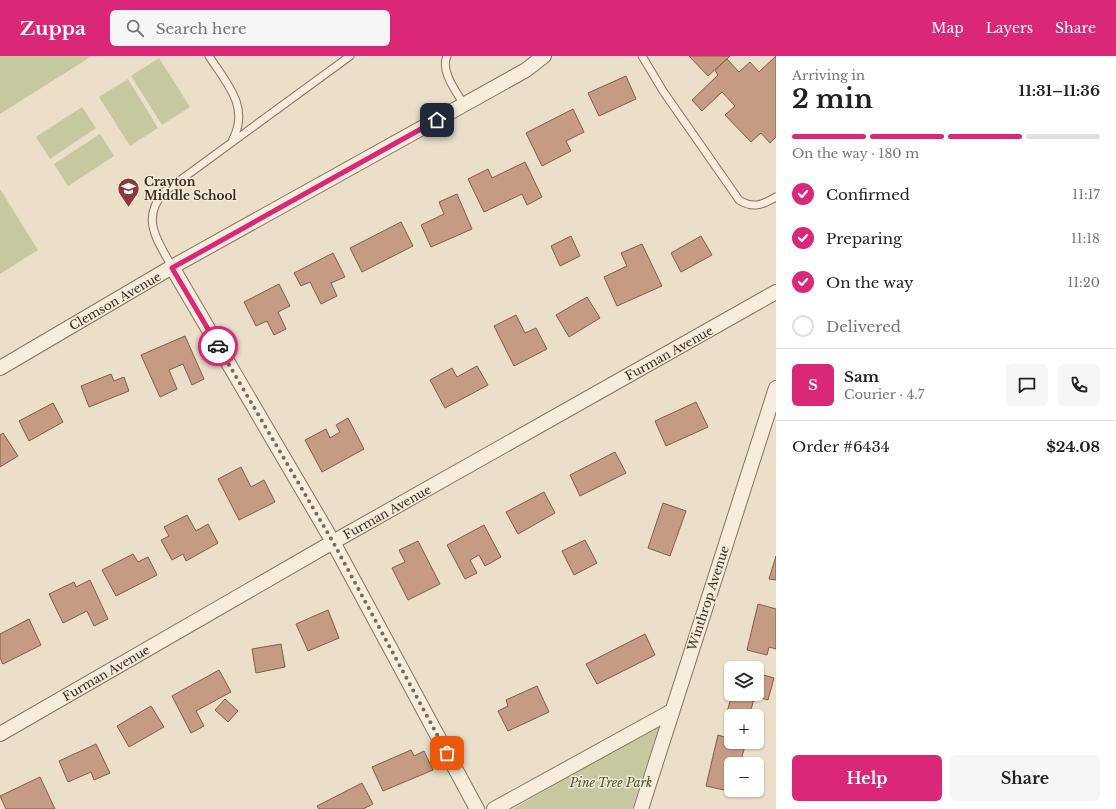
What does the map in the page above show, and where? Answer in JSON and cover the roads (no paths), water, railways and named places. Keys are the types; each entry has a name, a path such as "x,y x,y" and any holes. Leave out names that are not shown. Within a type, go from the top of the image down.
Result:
{"street":[{"name":"Clemson Avenue","path":"0,368 172,268 526,70 544,56"},
{"path":"172,268 333,542 477,809"},
{"name":"Furman Avenue","path":"0,734 333,542 776,292"},
{"name":"Winthrop Avenue","path":"641,809 776,388"},
{"path":"494,809 672,711"}],"lane":[{"path":"209,56 238,102 240,115 238,129 232,140"},
{"path":"172,268 154,234 152,211 157,200 164,192 232,140 350,56"},
{"path":"447,56 445,60 447,76 464,105"},
{"path":"642,56 663,91 739,200 747,205 754,206 764,204 776,197"}],"place":[{"name":"Crayton Middle School","path":"128,208"}],"park label":[{"name":"Pine Tree Park","path":"611,782"}]}
